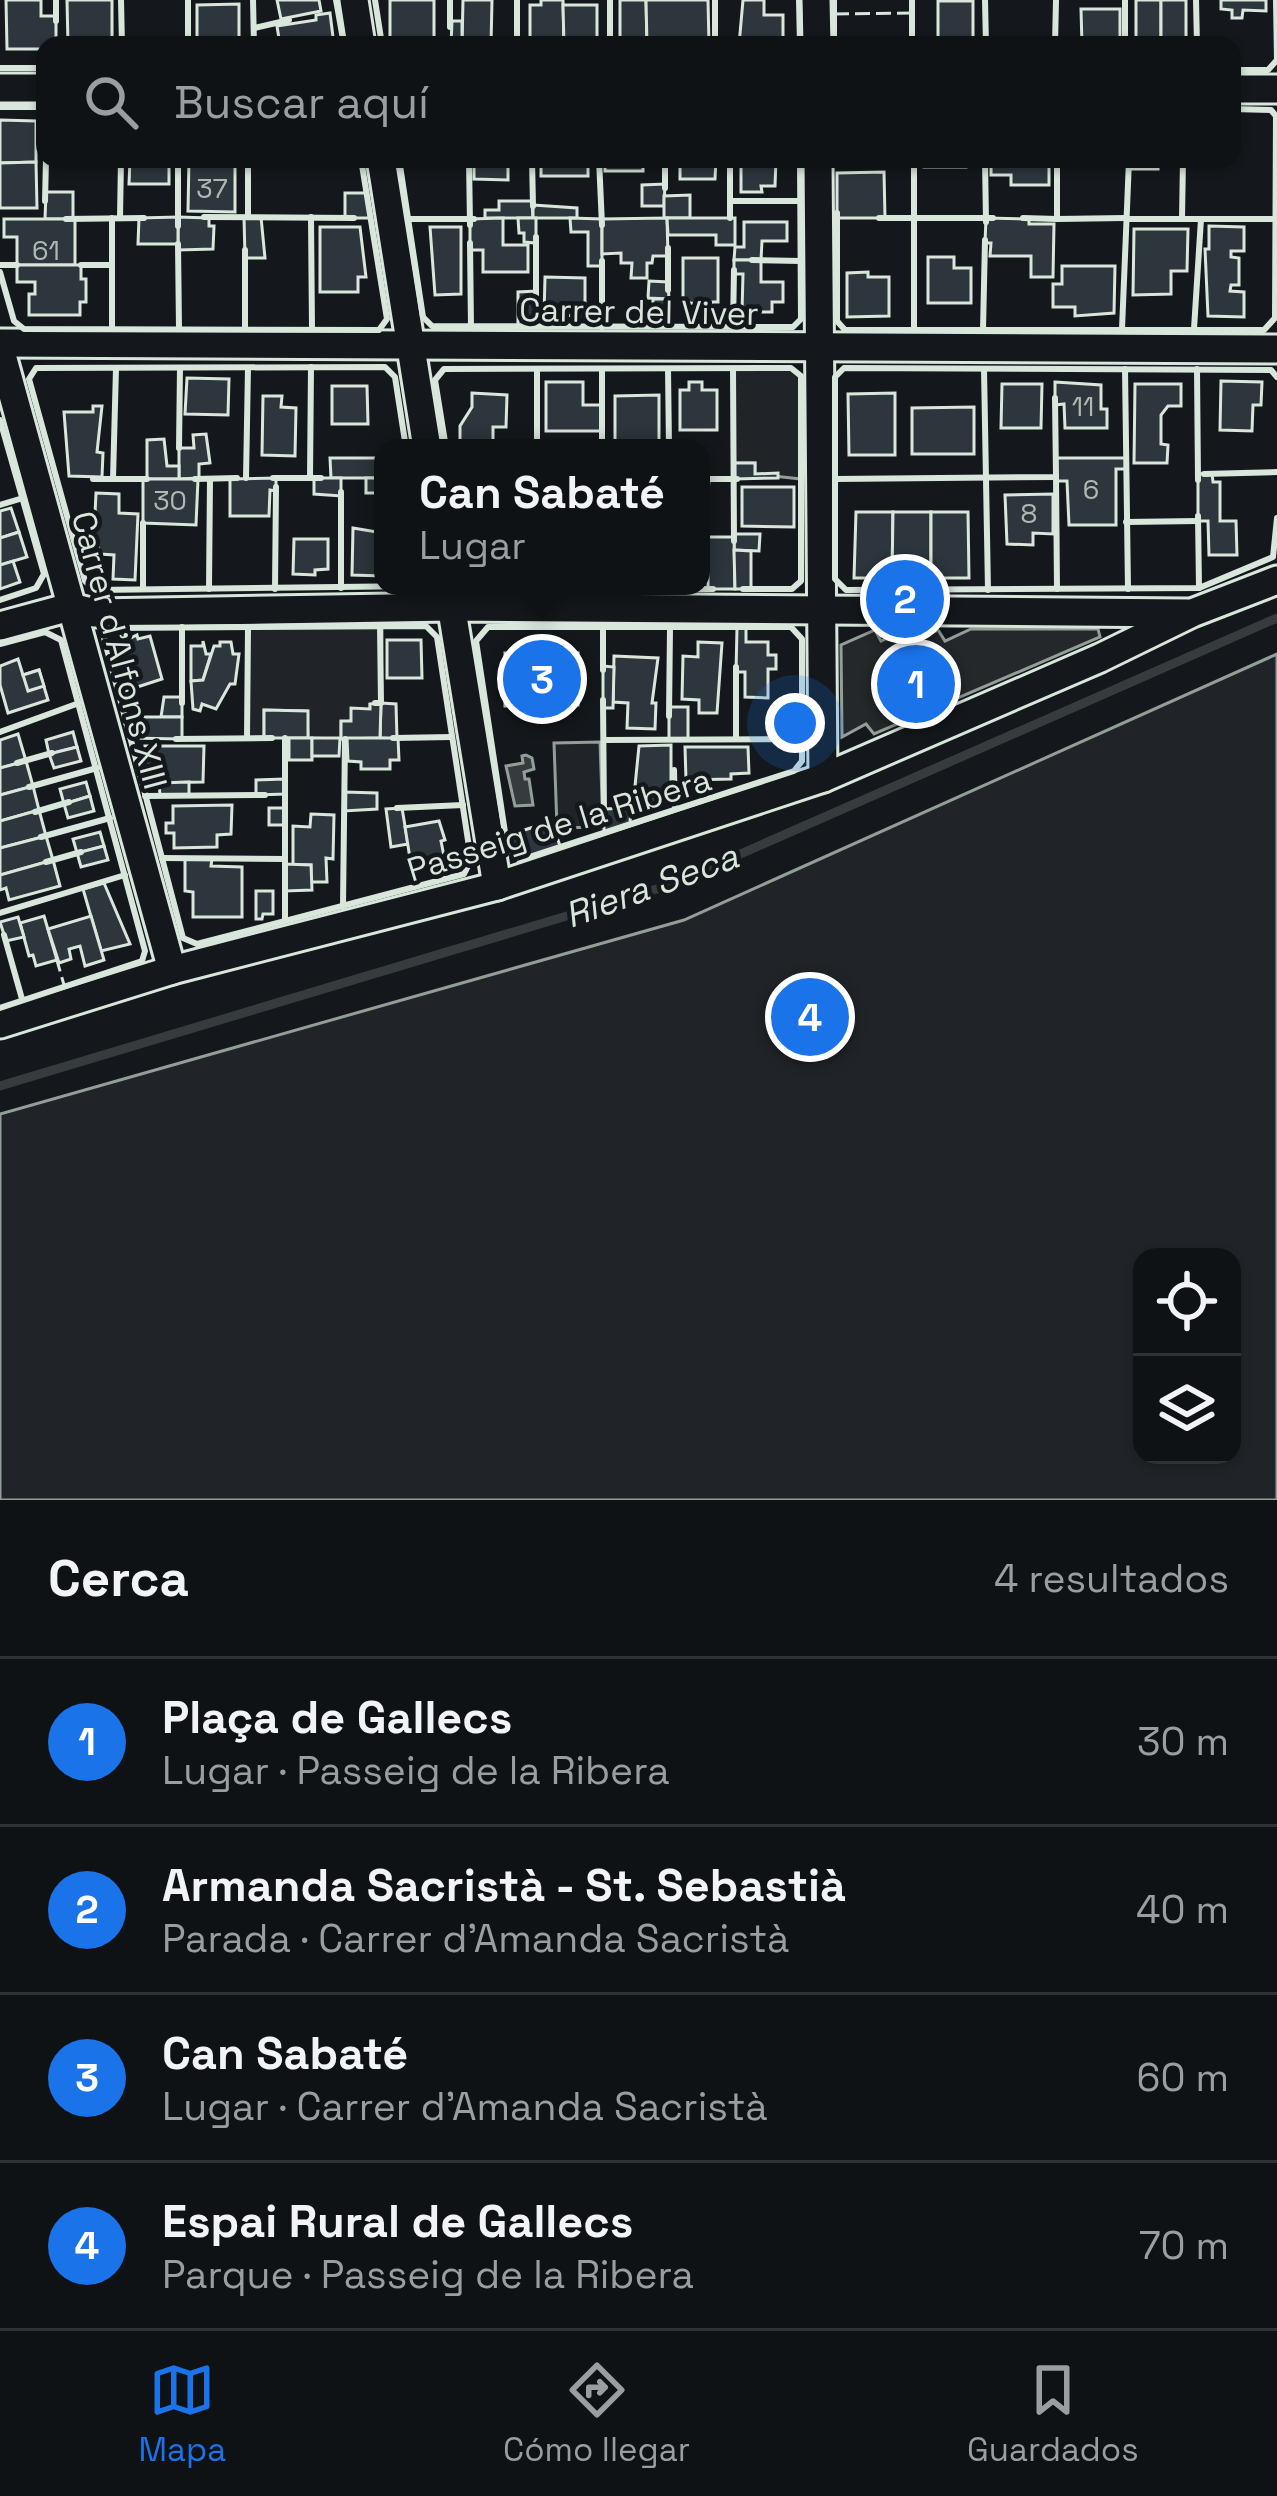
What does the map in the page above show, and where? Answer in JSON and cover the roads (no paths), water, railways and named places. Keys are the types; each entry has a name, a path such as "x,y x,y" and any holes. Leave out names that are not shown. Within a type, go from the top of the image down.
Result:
{"street":[{"path":"354,0 360,36"},
{"path":"817,0 817,36"},
{"path":"0,88 36,88"},
{"path":"1241,89 1277,89"},
{"path":"382,168 426,439"},
{"path":"818,168 823,778"},
{"name":"Carrer del Viver","path":"0,346 1277,349"},
{"name":"Carrer d'Alfons XIII","path":"0,346 172,970"},
{"name":"Passeig de la Ribera","path":"0,1024 172,970 497,886 823,778 1277,580"},
{"path":"449,596 497,886"},
{"path":"0,626 70,607 95,613 449,596 820,610 1192,614"},
{"path":"1114,613 1123,623 1124,646"}],"waterway":[{"name":"Riera Seca","path":"0,1086 670,885 1277,618"}],"place":[{"name":"Armanda Sacristà - St. Sebastià","path":"905,599"},
{"name":"Can Sabaté","path":"542,679"},
{"name":"Plaça de Gallecs","path":"916,684"},
{"name":"Espai Rural de Gallecs","path":"810,1017"}]}
